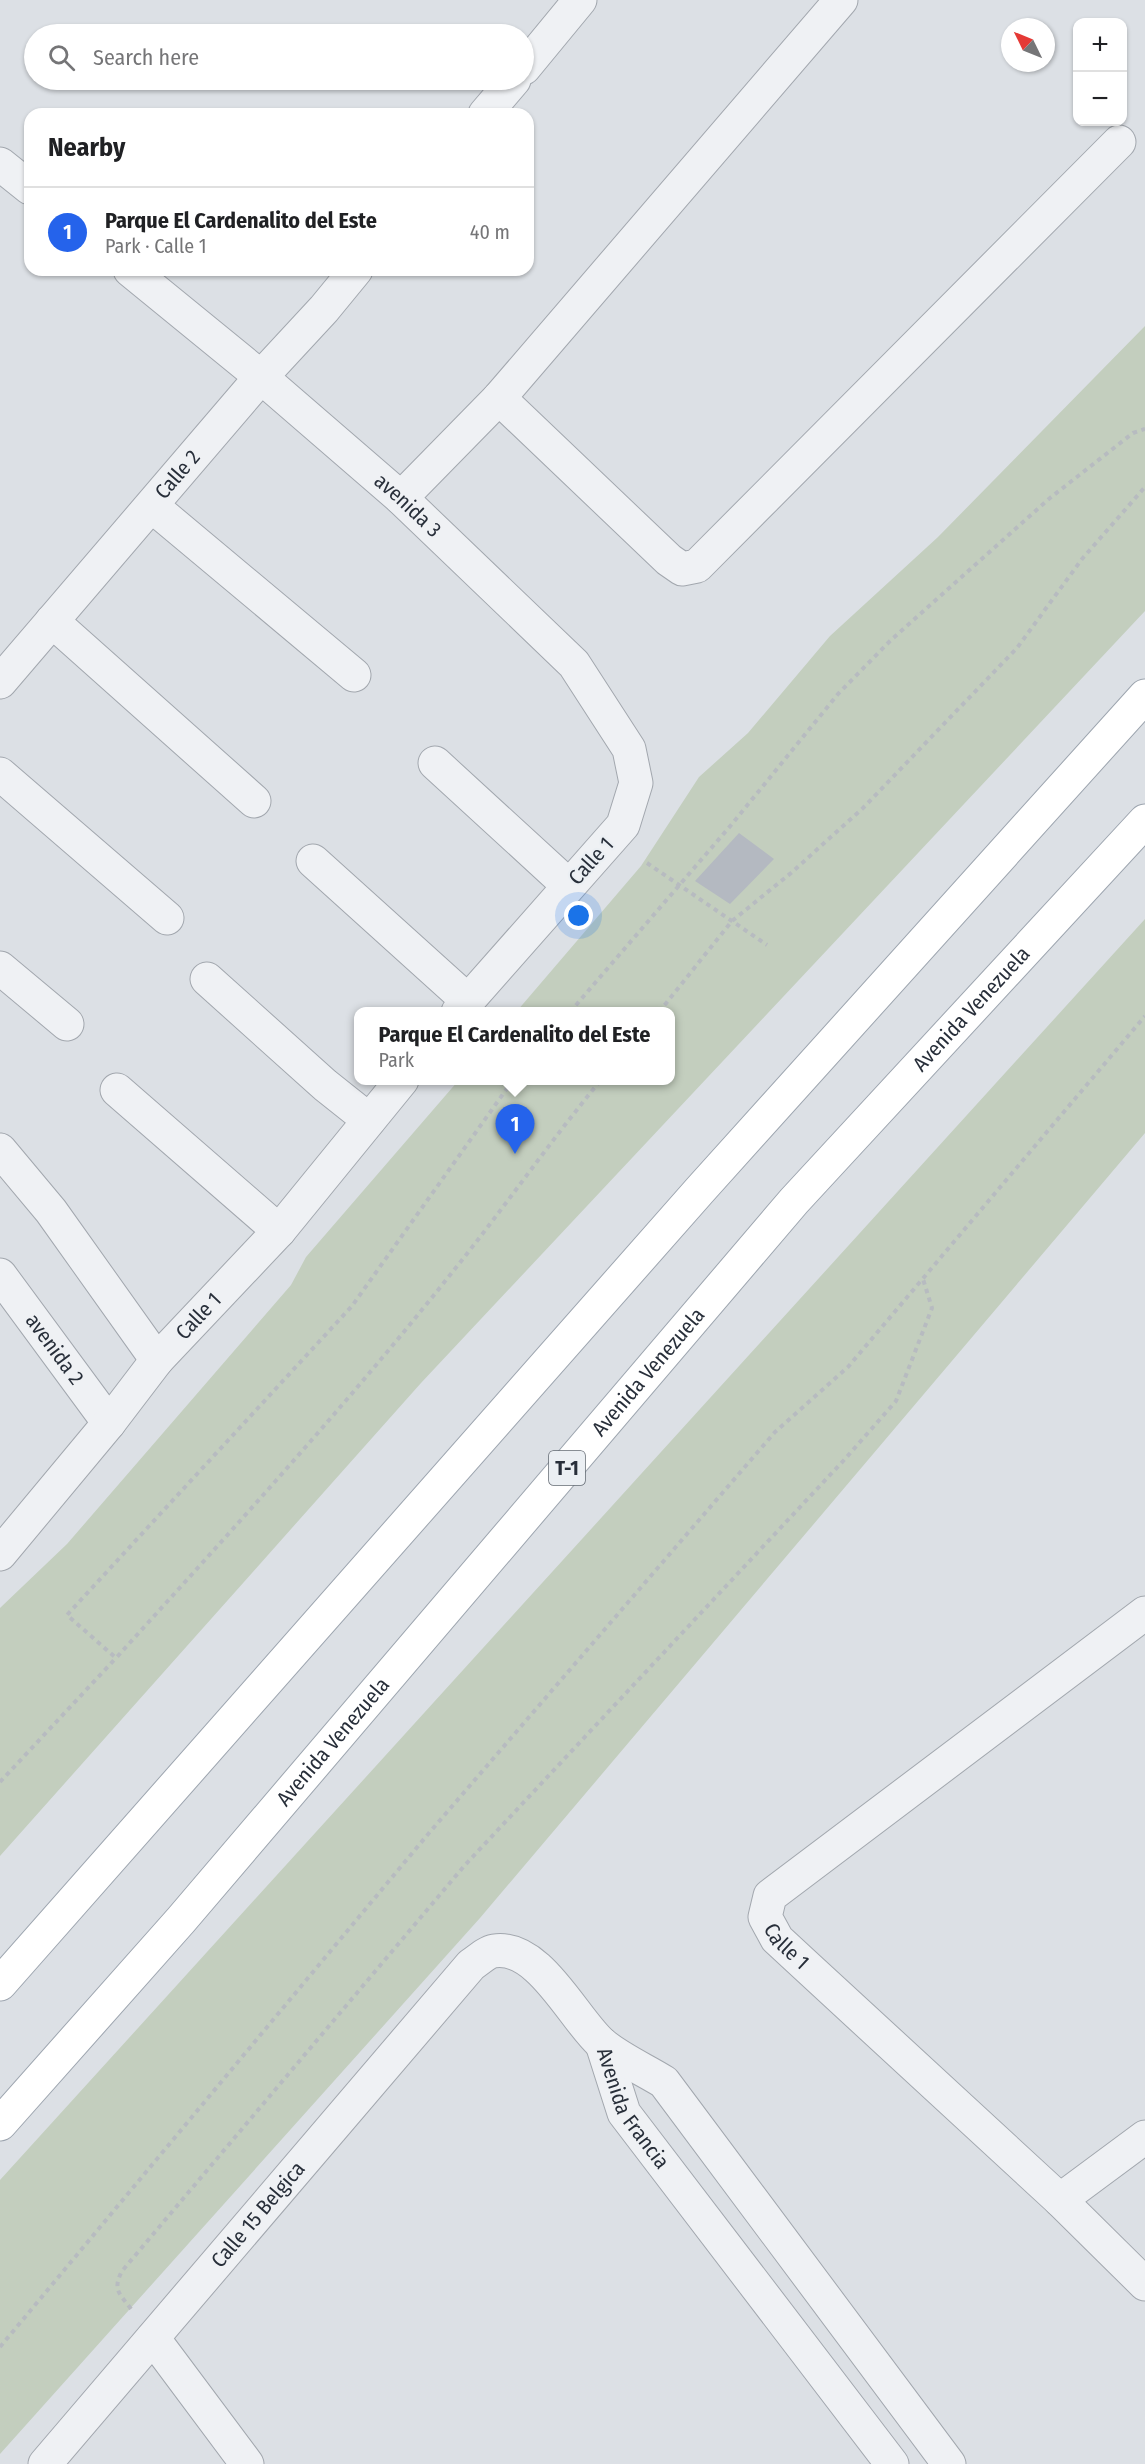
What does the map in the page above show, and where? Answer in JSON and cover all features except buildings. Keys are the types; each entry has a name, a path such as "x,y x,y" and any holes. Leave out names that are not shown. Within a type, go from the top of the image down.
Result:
{"main road":[{"path":"0,1984 700,1190 1145,696"},
{"name":"Avenida Venezuela","path":"0,2124 181,1920 794,1201 1145,821"}],"street":[{"path":"534,56 580,0"},
{"path":"401,498 499,398 841,0"},
{"path":"490,108 505,90"},
{"path":"499,398 669,560 682,569 697,566 1119,142"},
{"path":"0,164 24,183"},
{"name":"avenida 3","path":"137,276 261,377 401,498 574,664 629,749 636,783"},
{"name":"Calle 2","path":"0,682 261,377 351,276"},
{"path":"152,506 354,675"},
{"path":"52,621 254,801"},
{"path":"435,763 568,885"},
{"path":"0,774 167,918"},
{"name":"Calle 1","path":"463,1006 568,885 624,825 636,783"},
{"path":"314,861 427,966 463,1006"},
{"path":"0,968 67,1024"},
{"path":"207,979 325,1085 369,1120"},
{"name":"Calle 1","path":"0,1554 109,1423 157,1360 279,1232 398,1085"},
{"path":"117,1090 279,1232"},
{"path":"0,1150 51,1211 157,1360"},
{"name":"avenida 2","path":"0,1275 109,1423"},
{"name":"Calle 1","path":"1145,1613 770,1896 765,1917 777,1939 1060,2200 1145,2284"},
{"name":"Calle 15 Belgica","path":"45,2464 471,1965 493,1951 514,1952 529,1960 602,2044"},
{"name":"Avenida Francia","path":"602,2044 624,2113 892,2464"},
{"name":"Avenida Francia","path":"602,2044 664,2082 949,2464"},
{"path":"1060,2200 1145,2137"},
{"path":"153,2338 247,2464"}],"path":[{"path":"573,1007 732,824 838,694 891,640 1050,498 1133,433 1145,429"},
{"path":"662,1007 732,921 791,873 863,808 1017,648 1082,559 1145,487"},
{"path":"647,863 767,945"},
{"path":"0,2347 429,1833 775,1432 848,1367 1145,1016"},
{"path":"116,1658 67,1615 352,1306 509,1085"},
{"path":"0,1782 278,1479 454,1270 561,1128 597,1085"},
{"path":"153,2338 116,2289 116,2281 122,2271 465,1865 896,1401 932,1308 923,1278"}],"green space":[{"path":"1145,326 1145,611 421,1383 0,1856 0,1608 67,1544 291,1285 306,1257 455,1085 675,1085 675,1007 520,1007 641,866 699,777 748,733 830,636 938,537"},
{"path":"1145,919 1145,1133 480,1918 0,2454 0,2180"}],"place":[{"name":"Parque El Cardenalito del Este","path":"515,1154"}]}
